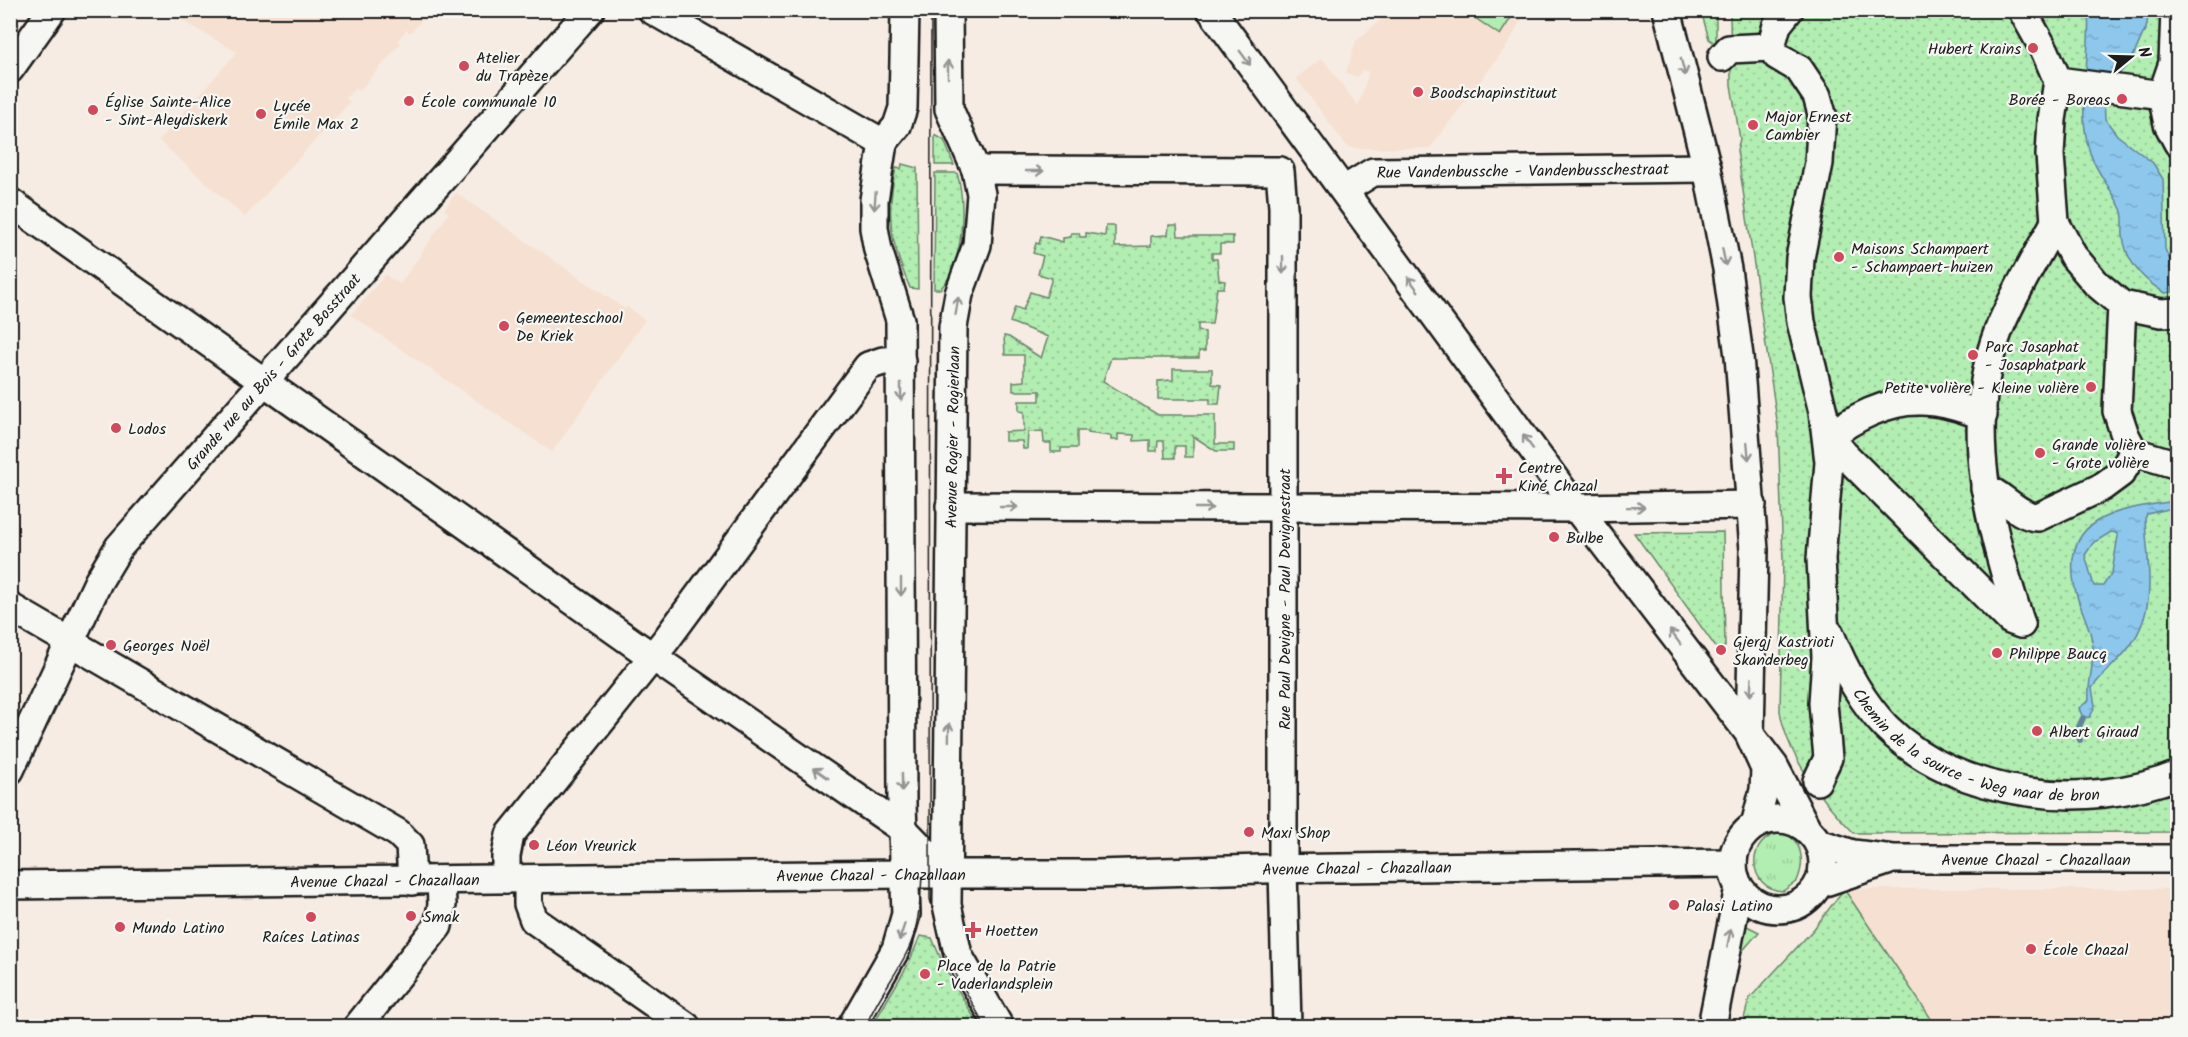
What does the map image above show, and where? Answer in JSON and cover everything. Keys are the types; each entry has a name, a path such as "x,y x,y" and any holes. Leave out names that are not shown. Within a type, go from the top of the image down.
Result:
{"street":[{"path":"10,69 52,10"},
{"name":"Grande rue au Bois - Grote Bosstraat","path":"10,770 98,582 119,547 591,10"},
{"path":"652,10 883,143"},
{"path":"852,1026 896,949 905,925 900,320 878,250 874,228 874,200 883,143 897,126 903,108 905,10"},
{"name":"Avenue Rogier - Rogierlaan","path":"947,874 953,327 959,294 977,245 981,194 976,170 949,110 948,10"},
{"path":"1211,10 1577,508 1774,766 1813,836 1823,870 1820,884"},
{"path":"1667,10 1707,168 1727,269 1739,356 1752,505 1755,608 1750,736 1765,769 1764,790 1755,825 1743,835 1735,848 1736,875 1712,1026"},
{"path":"1789,10 1777,25 1771,47 1777,56 1799,69 1817,96 1822,114 1819,163 1800,258 1798,297 1801,322 1828,438 1829,462 1821,559 1826,657 1823,703 1828,758 1817,781"},
{"path":"2022,10 2045,51 2067,82 2162,95"},
{"path":"2175,10 2172,63 2162,95 2168,124 2178,142"},
{"path":"1722,57 1729,49 1771,47"},
{"path":"2067,82 2052,120 2050,155 2055,222 2073,256 2096,283 2122,305 2161,313 2178,312"},
{"name":"Rue Vandenbussche - Vandenbusschestraat","path":"1344,190 1373,172 1707,168"},
{"name":"Rue Paul Devigne - Paul Devignestraat","path":"976,170 1280,171 1283,207 1283,868 1287,1026"},
{"path":"10,202 652,656 904,830 947,874 947,905 954,944 999,1026"},
{"path":"1828,438 2010,620 2021,624 1993,535 1985,488 1983,415 1991,357 1998,332 2055,222"},
{"path":"2122,305 2117,411 2125,435 2134,452 2178,465"},
{"path":"686,1026 534,920 506,856 510,835 652,656 868,366 883,361 901,361"},
{"path":"1828,438 1841,427 1881,407 1902,402 1935,402 1983,415"},
{"path":"1985,488 2002,496 2025,514 2038,518 2102,487 2121,473 2134,452"},
{"path":"950,506 1577,508 1752,505"},
{"path":"10,607 398,833 410,845 412,881"},
{"name":"Chemin de la source - Weg naar de bron","path":"1824,619 1842,664 1864,699 1886,727 1916,752 1957,774 1987,784 2023,790 2090,794 2148,785 2178,775"},
{"name":"Avenue Chazal - Chazallaan","path":"1755,825 1776,818 1798,823 1813,836 1853,854 1893,859 2178,859"},
{"name":"Avenue Chazal - Chazallaan","path":"10,885 906,874 1097,874 1283,868 1736,875 1749,899 1761,906 1786,909 1807,900 1820,884 1893,859"},
{"path":"358,1026 438,926 442,905 441,880"}],"shaded area":[{"name":"Boodschapinstituut","path":"1522,10 1524,14 1509,43 1430,148 1352,148 1345,144 1296,78 1322,58 1358,106 1369,72 1362,70 1357,77 1346,73 1356,41 1386,15 1387,11"},
{"name":"Lycée Émile Max 2","path":"166,11 430,11 410,33 406,30 398,40 401,43 359,91 355,88 346,98 350,102 245,217 159,141 237,52"},
{"name":"Gemeenteschool De Kriek","path":"456,193 625,309 627,307 645,320 552,452 351,315 385,275 400,284 449,213 444,209"},
{"name":"École Chazal","path":"1844,889 2177,889 2177,1026 1936,1026"}],"green space":[{"path":"1465,10 1516,10 1500,35 1465,11"},
{"path":"1701,11 1716,11 1716,44 1709,39"},
{"name":"Parc Josaphat - Josaphatpark","path":"1730,11 2177,11 2177,832 1854,833 1818,792 1798,761 1790,745 1780,711 1783,560 1778,427 1737,150 1740,139 1731,85"},
{"path":"935,135 944,140 954,165 935,165"},
{"path":"902,164 917,168 918,289 910,288 898,257 892,230 893,185 896,168 901,169"},
{"path":"935,173 957,173 962,201 958,250 948,279 940,289 934,289"},
{"path":"1169,225 1177,225 1178,236 1233,236 1233,244 1220,244 1220,253 1212,253 1212,259 1217,259 1219,280 1225,281 1224,288 1217,288 1212,324 1198,324 1198,331 1205,332 1205,351 1199,351 1199,358 1111,358 1103,381 1158,415 1215,415 1215,444 1234,444 1234,451 1216,451 1193,436 1193,457 1185,457 1185,446 1175,446 1175,458 1165,458 1164,441 1158,441 1157,451 1150,451 1150,440 1134,441 1134,435 1118,434 1118,440 1111,440 1111,436 1088,433 1088,431 1077,431 1077,448 1061,448 1061,452 1051,452 1051,443 1044,443 1043,431 1028,432 1027,449 1023,449 1022,441 1005,441 1005,432 1024,431 1024,412 1019,411 1019,401 1040,401 1040,391 1013,391 1013,382 1024,381 1024,355 1005,355 1004,336 1041,358 1048,337 1010,322 1015,307 1023,310 1030,292 1046,297 1052,278 1038,274 1043,256 1033,253 1041,236 1063,242 1063,238 1071,237 1071,233 1079,233 1080,237 1086,237 1086,233 1105,236 1106,226 1115,226 1115,247 1151,246 1151,236 1168,235"},
{"path":"1173,369 1212,369 1212,384 1221,385 1219,404 1210,404 1210,399 1158,399 1158,381 1173,380"},
{"path":"1723,532 1725,647 1717,649 1634,533"},
{"path":"1782,833 1794,840 1801,859 1797,881 1783,891 1771,888 1762,882 1755,863 1756,853 1761,843"},
{"path":"1844,889 1936,1026 1742,1026 1749,999 1813,930"},
{"path":"1743,924 1759,932 1738,956"},
{"name":"Place de la Patrie - Vaderlandsplein","path":"920,936 932,938 944,966 979,1026 872,1026 909,963"}],"water":[{"path":"2088,11 2148,11 2147,25 2131,61 2116,77 2104,98 2105,119 2117,135 2153,163 2163,179 2165,249 2175,272 2172,292 2165,293 2157,288 2137,270 2132,262 2125,246 2121,209 2090,153 2084,118"},
{"path":"2177,501 2177,507 2147,514 2145,519 2149,584 2145,615 2130,646 2092,688 2095,706 2090,717 2083,718 2079,708 2089,700 2093,649 2089,628 2075,589 2072,564 2076,545 2085,530 2099,520 2135,508","holes":["2111,532 2118,536 2112,572 2103,586 2094,586 2085,555 2093,543"]}],"waterway":[{"path":"2080,740 2077,731 2083,718"}],"tram line":[{"path":"931,10 930,899 943,951 985,1026"},
{"path":"866,1026 912,941 922,877"}],"place":[{"name":"Hubert Krains","path":"2033,48"},
{"name":"Atelier du Trapèze","path":"464,66"},
{"name":"Boodschapinstituut","path":"1418,92"},
{"name":"Borée - Boreas","path":"2122,99"},
{"name":"École communale 10","path":"409,101"},
{"name":"Église Sainte-Alice - Sint-Aleydiskerk","path":"93,110"},
{"name":"Lycée Émile Max 2","path":"261,114"},
{"name":"Major Ernest Cambier","path":"1753,125"},
{"name":"Maisons Schampaert - Schampaert-huizen","path":"1839,257"},
{"name":"Gemeenteschool De Kriek","path":"504,326"},
{"name":"Parc Josaphat - Josaphatpark","path":"1973,355"},
{"name":"Petite volière - Kleine volière","path":"2091,387"},
{"name":"Lodos","path":"116,428"},
{"name":"Grande volière - Grote volière","path":"2040,453"},
{"name":"Centre Kiné Chazal","path":"1504,476"},
{"name":"Bulbe","path":"1554,537"},
{"name":"Georges Noël","path":"111,645"},
{"name":"Gjergj Kastrioti Skanderbeg","path":"1721,650"},
{"name":"Philippe Baucq","path":"1997,653"},
{"name":"Albert Giraud","path":"2037,731"},
{"name":"Maxi Shop","path":"1249,832"},
{"name":"Léon Vreurick","path":"534,845"},
{"name":"Palasi Latino","path":"1674,905"},
{"name":"Smak","path":"411,916"},
{"name":"Raíces Latinas","path":"311,917"},
{"name":"Mundo Latino","path":"120,927"},
{"name":"Hoetten","path":"973,930"},
{"name":"École Chazal","path":"2031,949"},
{"name":"Place de la Patrie - Vaderlandsplein","path":"925,974"}]}
